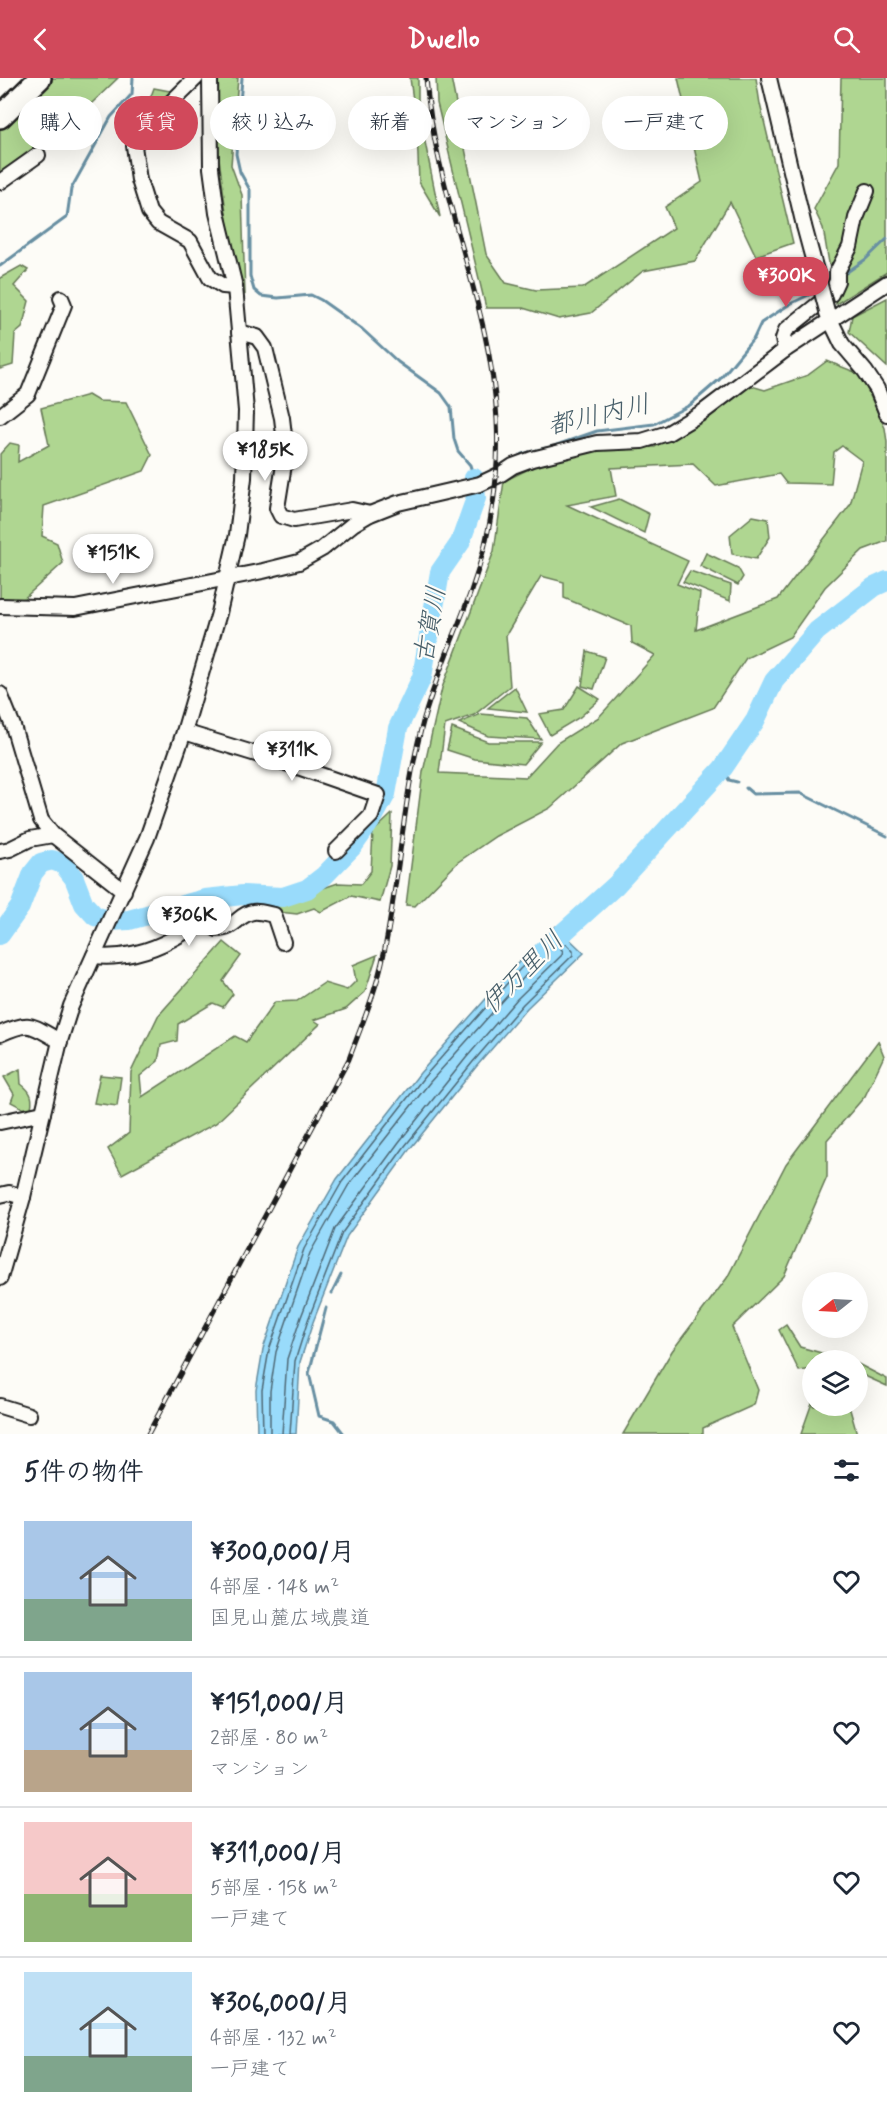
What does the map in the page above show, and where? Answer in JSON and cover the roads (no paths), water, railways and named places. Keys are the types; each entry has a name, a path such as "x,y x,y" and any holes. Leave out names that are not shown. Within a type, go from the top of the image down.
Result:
{"highway":[{"path":"0,117 40,78"}],"street":[{"path":"196,78 153,120 134,146 139,180 149,212 158,222 190,241 210,278 223,286 235,287"},
{"path":"0,1278 23,1197 60,1041 71,1006 147,838 184,732 219,613 237,534 244,478 246,411 235,287 217,213 211,168 210,78"},
{"path":"769,78 804,226 829,316 842,344 866,371 877,388 887,414"},
{"path":"0,182 38,156"},
{"path":"785,350 783,339 786,330 831,294 850,247 856,218 867,191"},
{"path":"0,606 75,608 299,562 322,549 353,524 370,514 398,503 476,486 513,466 532,459 597,443 642,441 668,433 703,412 829,316 887,283"},
{"path":"0,416 28,394 64,306 61,298"},
{"path":"239,332 257,336 265,348 282,418 286,452 277,508 281,516 294,520 352,510 370,514"},
{"path":"0,694 4,715 41,820 53,835 121,897"},
{"path":"184,732 378,795 370,816 336,851"},
{"path":"0,851 10,849 30,839 53,835"},
{"path":"94,956 111,958 147,950 172,939 210,917 217,929 227,929 242,917 253,912 274,915 283,942"},
{"path":"0,1034 21,1025 31,1026 60,1041"},
{"path":"0,1122 43,1113"},
{"path":"0,1195 9,1193 23,1197"},
{"path":"0,1406 29,1414"}],"water":[{"path":"556,926 584,953 527,1008 476,1067 409,1150 347,1236 300,1362 296,1434 257,1434 256,1390 263,1349 298,1247 337,1179 420,1073 516,965"}],"waterway":[{"path":"0,266 67,217 71,189 111,117 132,94 133,78"},
{"name":"古賀川","path":"242,78 236,154 240,172 250,190 250,276 254,290 261,296 278,298 311,295 362,329 398,362 441,393 451,407 454,439 458,451 470,465 474,478 485,474"},
{"name":"都川内川","path":"840,277 866,259 887,239"},
{"name":"都川内川","path":"515,459 522,454 597,431 654,424 690,405 720,379 754,338 761,323 790,304 817,291"},
{"name":"古賀川","path":"0,935 20,907 33,873 41,863 52,860 63,864 74,878 84,904 95,916 109,921 129,920 205,899 243,895 283,897 307,889 324,876 353,846 386,794 398,728 422,677 440,572 460,543 476,498 474,478"},
{"name":"伊万里川","path":"543,951 616,885 723,768 755,721 774,681 817,631 874,587 887,581"},
{"path":"723,768 729,780 737,782"},
{"path":"746,788 753,794 800,793 887,836"},
{"path":"332,1293 341,1275"},
{"path":"326,1308 309,1373 319,1416 334,1421 344,1434"}],"railway":[{"path":"148,1434 349,1059 364,1020 384,953 411,776 424,718 470,594 488,530 495,486 498,442 493,377 485,334 440,164 431,121 426,78"}]}
